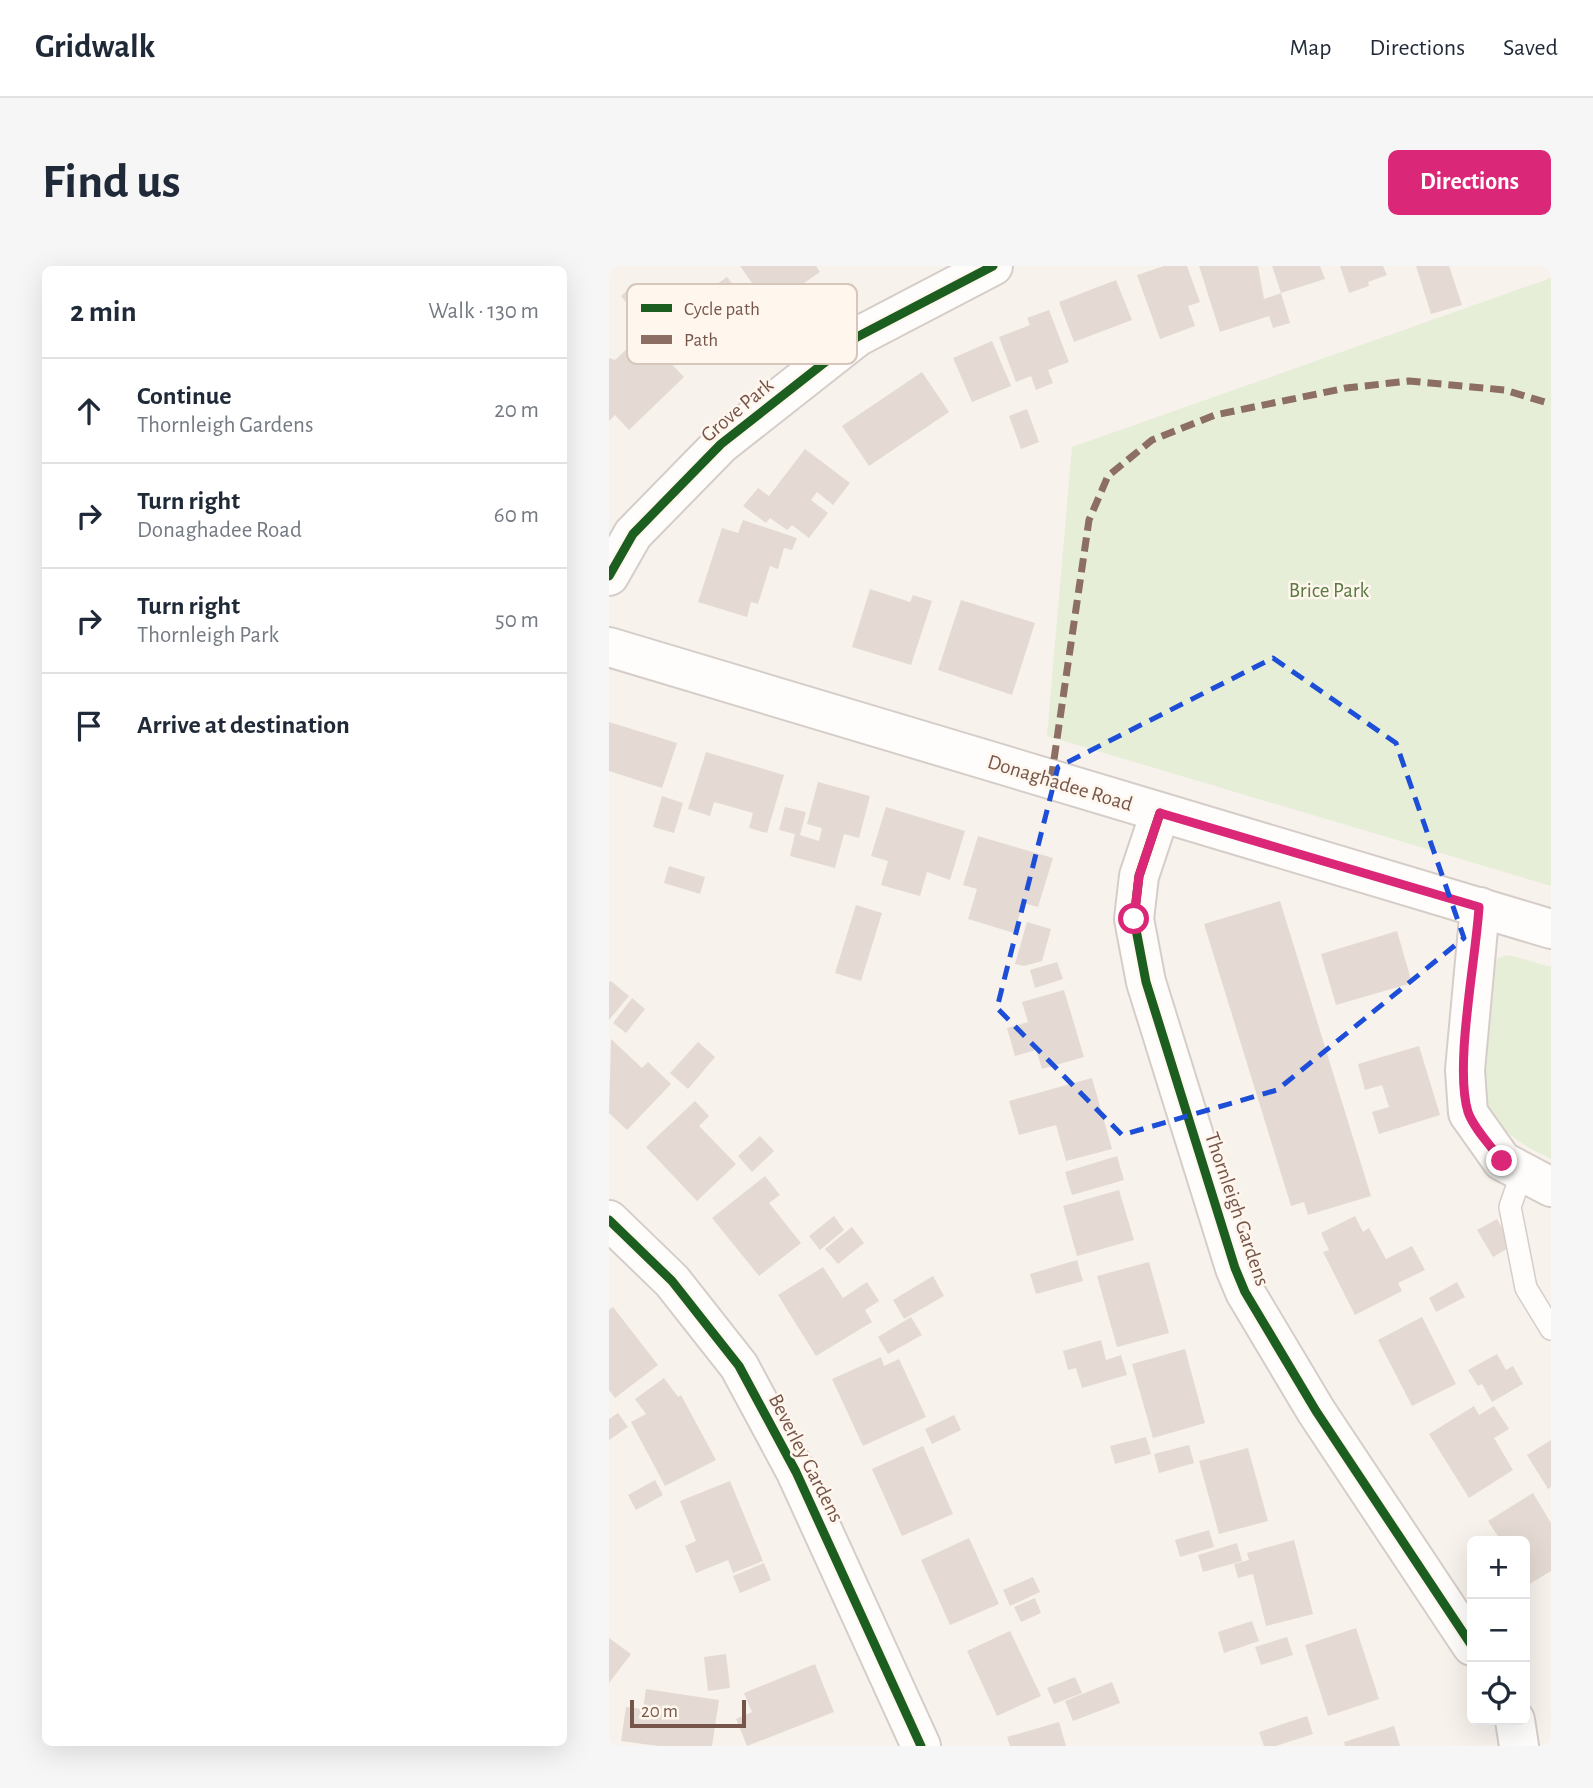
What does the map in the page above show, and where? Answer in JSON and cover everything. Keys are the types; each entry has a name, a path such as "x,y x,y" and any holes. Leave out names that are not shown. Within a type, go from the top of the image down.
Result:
{"street":[{"name":"Grove Park","path":"857,337 993,266"},
{"name":"Grove Park","path":"609,576 633,534 721,444 823,364"},
{"name":"Donaghadee Road","path":"609,648 1551,929"},
{"name":"Thornleigh Gardens","path":"1160,813 1139,876 1134,919 1146,982 1235,1268 1245,1292 1317,1411 1467,1638"},
{"path":"1479,907 1465,1058 1468,1113 1502,1161 1537,1179"},
{"name":"Beverley Gardens","path":"609,1220 672,1281 739,1366 796,1472 921,1746"},
{"path":"1516,1725 1519,1746"}],"lane":[{"path":"1537,1179 1510,1208 1526,1288 1551,1329"}],"highlighted area":[{"path":"1273,658 1396,743 1464,938 1277,1090 1122,1135 997,1008 1058,767"}],"green space":[{"name":"Brice Park","path":"1551,278 1551,886 1047,736 1072,447"},
{"path":"1509,955 1551,967 1551,1159 1509,1134 1492,1116 1481,1094 1482,1054 1492,968 1498,958"}],"building":[{"path":"740,266 816,266 820,272 803,284 753,284"},
{"path":"1164,266 1187,266 1200,302 1188,306 1195,326 1160,339 1137,275"},
{"path":"1199,266 1258,266 1264,299 1281,293 1290,323 1273,328 1269,316 1220,332"},
{"path":"1272,266 1320,266 1325,279 1281,293"},
{"path":"1340,266 1383,266 1387,275 1368,282 1369,286 1349,293"},
{"path":"1416,266 1449,266 1462,305 1431,314"},
{"path":"727,277 732,284 717,284"},
{"path":"1116,280 1132,320 1074,342 1059,302"},
{"path":"627,291 627,303 621,296"},
{"path":"1049,310 1069,362 1048,370 1053,383 1036,390 1031,376 1016,382 999,337 1030,325 1027,318"},
{"path":"992,341 1011,386 972,402 953,358"},
{"path":"627,349 627,364 672,364 684,377 629,430 615,415 609,421 609,358 615,360"},
{"path":"922,372 949,412 869,466 842,426"},
{"path":"1027,409 1039,442 1021,449 1009,416"},
{"path":"805,449 850,483 833,505 817,492 811,500 828,513 809,538 792,525 787,530 770,518 766,523 743,506 758,488 769,496"},
{"path":"743,520 797,538 792,550 784,548 778,569 770,566 758,604 751,602 747,617 698,602 722,528 738,533"},
{"path":"870,589 910,602 913,595 932,601 911,665 852,647"},
{"path":"961,600 1035,623 1012,695 938,670"},
{"path":"609,722 677,743 662,788 609,771"},
{"path":"706,752 784,775 767,833 749,828 753,813 714,802 710,816 688,809"},
{"path":"818,782 870,796 859,838 844,834 835,868 790,856 795,834 779,830 785,807 806,812 800,835 819,841 822,828 807,824"},
{"path":"662,796 683,803 674,833 653,827"},
{"path":"886,807 965,831 950,880 927,872 920,896 881,885 888,861 871,856"},
{"path":"978,836 1053,858 1038,907 1023,903 1014,933 968,919 977,889 963,885"},
{"path":"669,866 705,877 700,894 664,883"},
{"path":"1280,901 1371,1196 1308,1215 1304,1202 1291,1206 1204,924"},
{"path":"856,905 882,913 861,981 835,973"},
{"path":"1027,922 1051,929 1042,961 1024,966 1015,964"},
{"path":"1397,931 1412,983 1336,1005 1321,954"},
{"path":"1057,962 1063,979 1035,988 1030,970"},
{"path":"609,982 629,996 609,1020"},
{"path":"1064,990 1084,1057 1042,1069 1036,1050 1015,1056 1007,1028 1028,1022 1022,1002"},
{"path":"632,998 645,1009 626,1033 613,1023"},
{"path":"611,1039 642,1068 648,1062 671,1084 627,1130 609,1113"},
{"path":"698,1042 715,1057 688,1089 670,1073"},
{"path":"1419,1046 1440,1115 1379,1134 1372,1112 1389,1107 1382,1085 1365,1090 1358,1064"},
{"path":"1092,1078 1112,1149 1066,1161 1056,1125 1019,1135 1009,1101"},
{"path":"695,1101 709,1116 699,1126 736,1164 697,1201 646,1147"},
{"path":"760,1136 774,1151 752,1172 738,1156"},
{"path":"1117,1156 1124,1180 1072,1195 1065,1172"},
{"path":"765,1176 780,1195 769,1203 801,1243 759,1276 712,1218"},
{"path":"1119,1190 1134,1240 1077,1256 1063,1206"},
{"path":"834,1216 844,1230 820,1250 809,1236"},
{"path":"1355,1216 1363,1232 1369,1228 1386,1259 1412,1246 1425,1270 1398,1283 1402,1291 1355,1315 1323,1252 1329,1250 1321,1233"},
{"path":"1497,1219 1512,1246 1493,1257 1477,1230"},
{"path":"852,1227 864,1243 838,1264 825,1249"},
{"path":"1077,1260 1083,1281 1036,1294 1030,1274"},
{"path":"1149,1262 1169,1333 1117,1347 1097,1276"},
{"path":"823,1267 843,1298 867,1282 879,1301 865,1310 872,1322 816,1356 778,1295"},
{"path":"933,1276 944,1296 904,1319 893,1300"},
{"path":"1457,1282 1465,1297 1436,1312 1429,1298"},
{"path":"613,1307 658,1365 615,1398 609,1390 609,1310"},
{"path":"911,1317 922,1335 888,1354 878,1337"},
{"path":"1422,1317 1456,1384 1412,1406 1378,1340"},
{"path":"1101,1340 1106,1360 1121,1355 1127,1375 1082,1388 1076,1368 1068,1370 1063,1351"},
{"path":"1185,1349 1205,1423 1153,1438 1132,1364"},
{"path":"1497,1354 1506,1370 1513,1366 1523,1384 1492,1402 1482,1384 1478,1386 1468,1370"},
{"path":"881,1357 884,1366 899,1359 926,1417 863,1446 832,1379"},
{"path":"664,1378 678,1397 681,1395 716,1460 665,1486 631,1422 646,1414 635,1399"},
{"path":"1474,1406 1479,1415 1494,1406 1509,1429 1494,1438 1513,1470 1469,1498 1429,1434"},
{"path":"618,1413 628,1427 609,1440 609,1419"},
{"path":"954,1415 961,1430 932,1444 925,1429"},
{"path":"1146,1437 1151,1454 1115,1464 1110,1446"},
{"path":"1551,1440 1551,1487 1548,1489 1527,1455"},
{"path":"1189,1445 1194,1463 1159,1473 1154,1454"},
{"path":"923,1446 953,1514 902,1536 872,1469"},
{"path":"1248,1448 1268,1521 1219,1534 1199,1461"},
{"path":"655,1480 663,1495 636,1510 628,1495"},
{"path":"730,1481 763,1561 733,1573 728,1560 696,1573 685,1546 696,1541 680,1501"},
{"path":"1533,1493 1551,1523 1551,1571 1530,1584 1530,1536 1498,1536 1488,1521"},
{"path":"1209,1530 1214,1547 1180,1557 1175,1540"},
{"path":"969,1538 999,1604 950,1625 921,1560"},
{"path":"1294,1540 1313,1614 1266,1626 1253,1574 1238,1578 1234,1564 1249,1560 1247,1553"},
{"path":"1237,1543 1242,1561 1203,1572 1198,1555"},
{"path":"764,1563 771,1580 740,1593 733,1576"},
{"path":"1033,1577 1040,1592 1010,1606 1003,1590"},
{"path":"1035,1598 1041,1613 1021,1622 1014,1607"},
{"path":"1252,1621 1259,1641 1224,1653 1218,1632"},
{"path":"1356,1628 1379,1699 1328,1716 1305,1645"},
{"path":"1010,1631 1041,1696 997,1716 967,1651"},
{"path":"1287,1637 1293,1655 1261,1665 1255,1647"},
{"path":"609,1638 631,1654 609,1683"},
{"path":"726,1654 730,1688 708,1691 704,1657"},
{"path":"815,1664 834,1712 747,1746 736,1719 752,1712 744,1693"},
{"path":"1075,1677 1082,1693 1054,1704 1047,1688"},
{"path":"1112,1682 1120,1703 1073,1721 1065,1701"},
{"path":"646,1689 719,1700 712,1746 658,1746 621,1741 626,1707 643,1709"},
{"path":"1307,1716 1313,1734 1276,1746 1264,1746 1259,1732"},
{"path":"1059,1722 1066,1746 1010,1746 1007,1737"},
{"path":"1394,1726 1400,1746 1345,1746 1344,1742"}],"marked path":[{"path":"1051,780 1089,520 1108,476 1152,440 1215,415 1346,388 1409,381 1505,390 1551,404"}],"cycle path":[{"path":"857,337 993,266"},
{"path":"609,576 633,534 721,444 823,364"},
{"path":"1160,813 1139,876 1134,919 1146,982 1235,1268 1245,1292 1316,1411 1467,1638"},
{"path":"609,1220 672,1281 739,1366 796,1472 921,1746"}],"route":[{"path":"1134,919 1139,876 1160,813 1479,907 1467,1023 1465,1070 1468,1113 1502,1161"}]}
